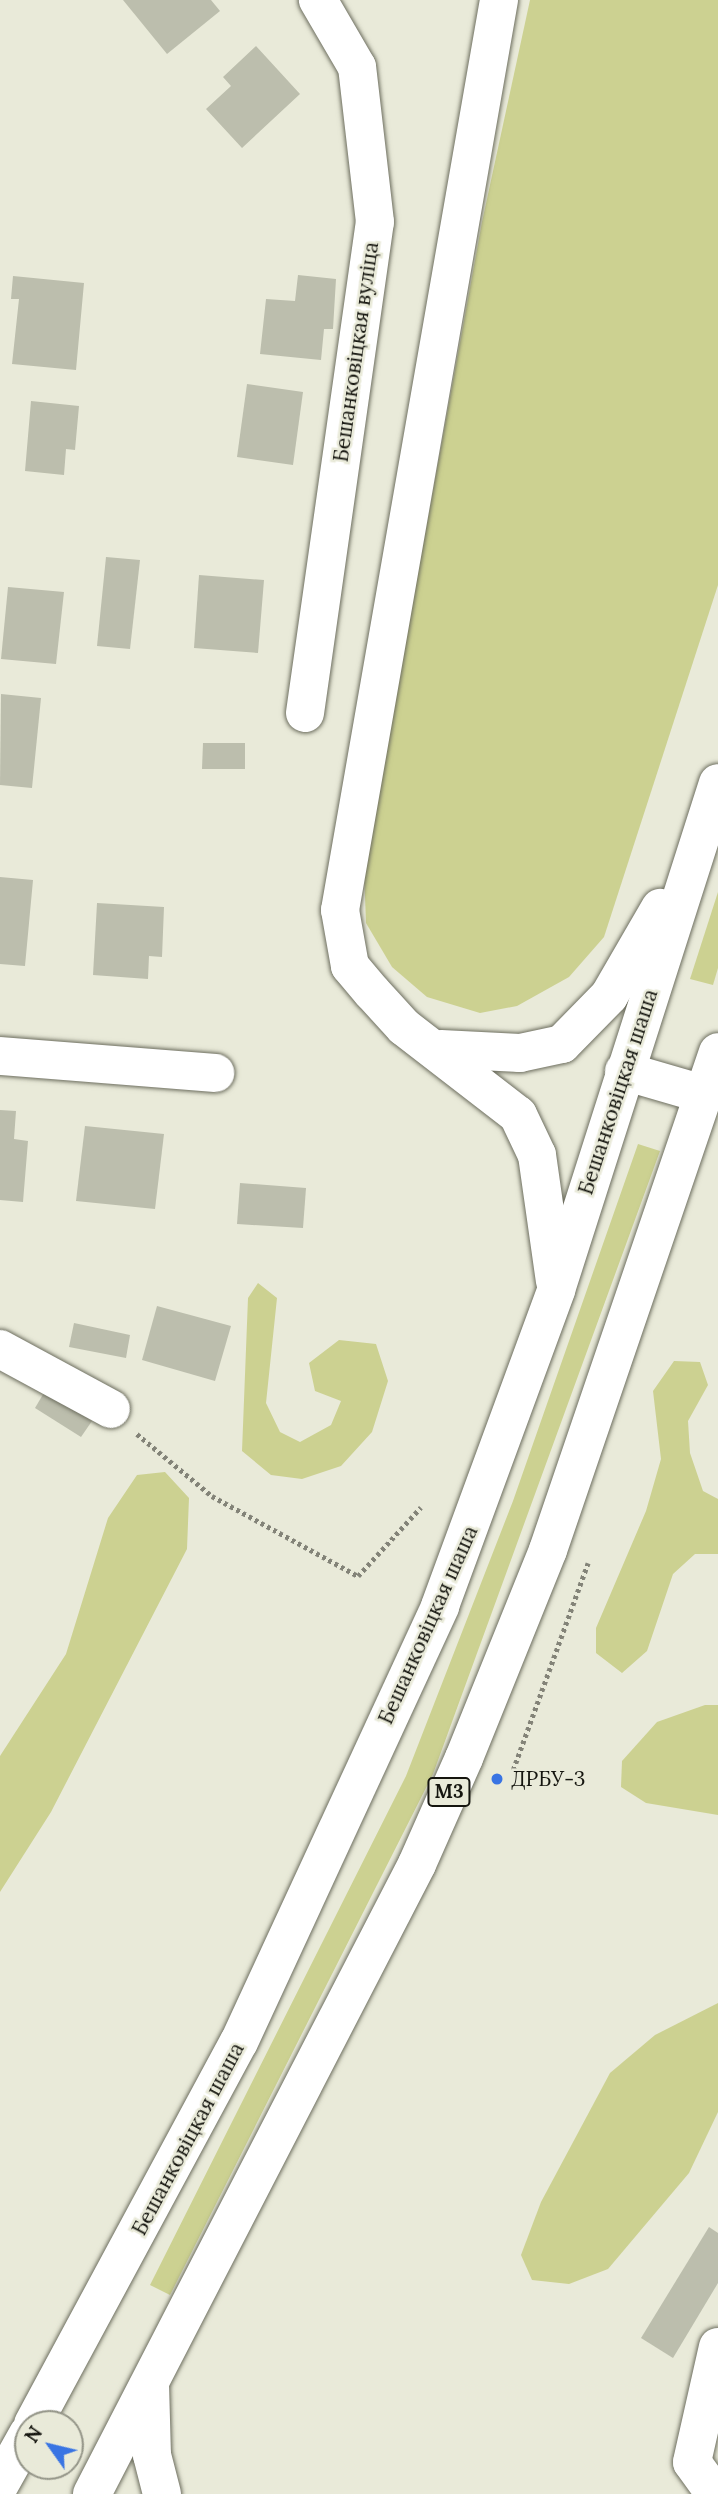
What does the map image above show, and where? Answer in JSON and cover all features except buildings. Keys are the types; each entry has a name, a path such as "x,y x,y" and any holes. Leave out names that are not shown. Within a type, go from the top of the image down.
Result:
{"main road":[{"name":"Бешанковіцкая вуліца","path":"305,713 375,222 357,67 318,0"},
{"path":"499,0 340,911 350,966 404,1027 441,1049 523,1125 537,1155 556,1290"},
{"name":"Бешанковіцкая шаша","path":"41,2410 239,2042 464,1548 556,1290 718,783"},
{"path":"441,1049 520,1053 562,1044 609,996 699,840"},
{"name":"М3","path":"92,2494 411,1876 464,1758 548,1550 710,1093 718,1052"},
{"path":"0,1056 215,1073"},
{"path":"624,1071 710,1093"},
{"path":"0,1349 111,1409"},
{"path":"715,2494 692,2462 718,2347"},
{"path":"150,2384 152,2455 162,2494"},
{"path":"0,2484 14,2459"}],"path":[{"path":"111,1409 171,1468 212,1496 358,1576 421,1507"},
{"path":"513,1770 588,1563"}],"green space":[{"path":"530,0 718,0 718,585 604,937 569,977 517,1006 480,1013 427,997 392,967 366,923 364,869 482,222"},
{"path":"718,892 718,968 713,985 690,979"},
{"path":"638,1144 660,1151 433,1774 170,2295 150,2285 406,1776 513,1501"},
{"path":"258,1283 277,1298 266,1403 280,1432 300,1442 331,1425 341,1401 315,1391 309,1363 339,1340 376,1344 388,1381 372,1432 341,1466 302,1479 271,1475 242,1451 248,1298"},
{"path":"674,1361 700,1362 708,1385 688,1421 690,1453 703,1491 718,1499 718,1554 695,1554 673,1574 647,1651 622,1673 596,1653 596,1628 646,1511 661,1459 653,1391"},
{"path":"165,1472 189,1498 187,1549 51,1812 0,1892 0,1756 66,1654 108,1518 137,1475"},
{"path":"705,1705 718,1705 718,1815 646,1803 621,1787 622,1761 657,1722"},
{"path":"718,2003 718,2112 689,2173 608,2269 569,2284 532,2280 521,2255 541,2202 610,2073 655,2035"}],"place":[{"name":"ДРБУ-3","path":"497,1779"}]}
